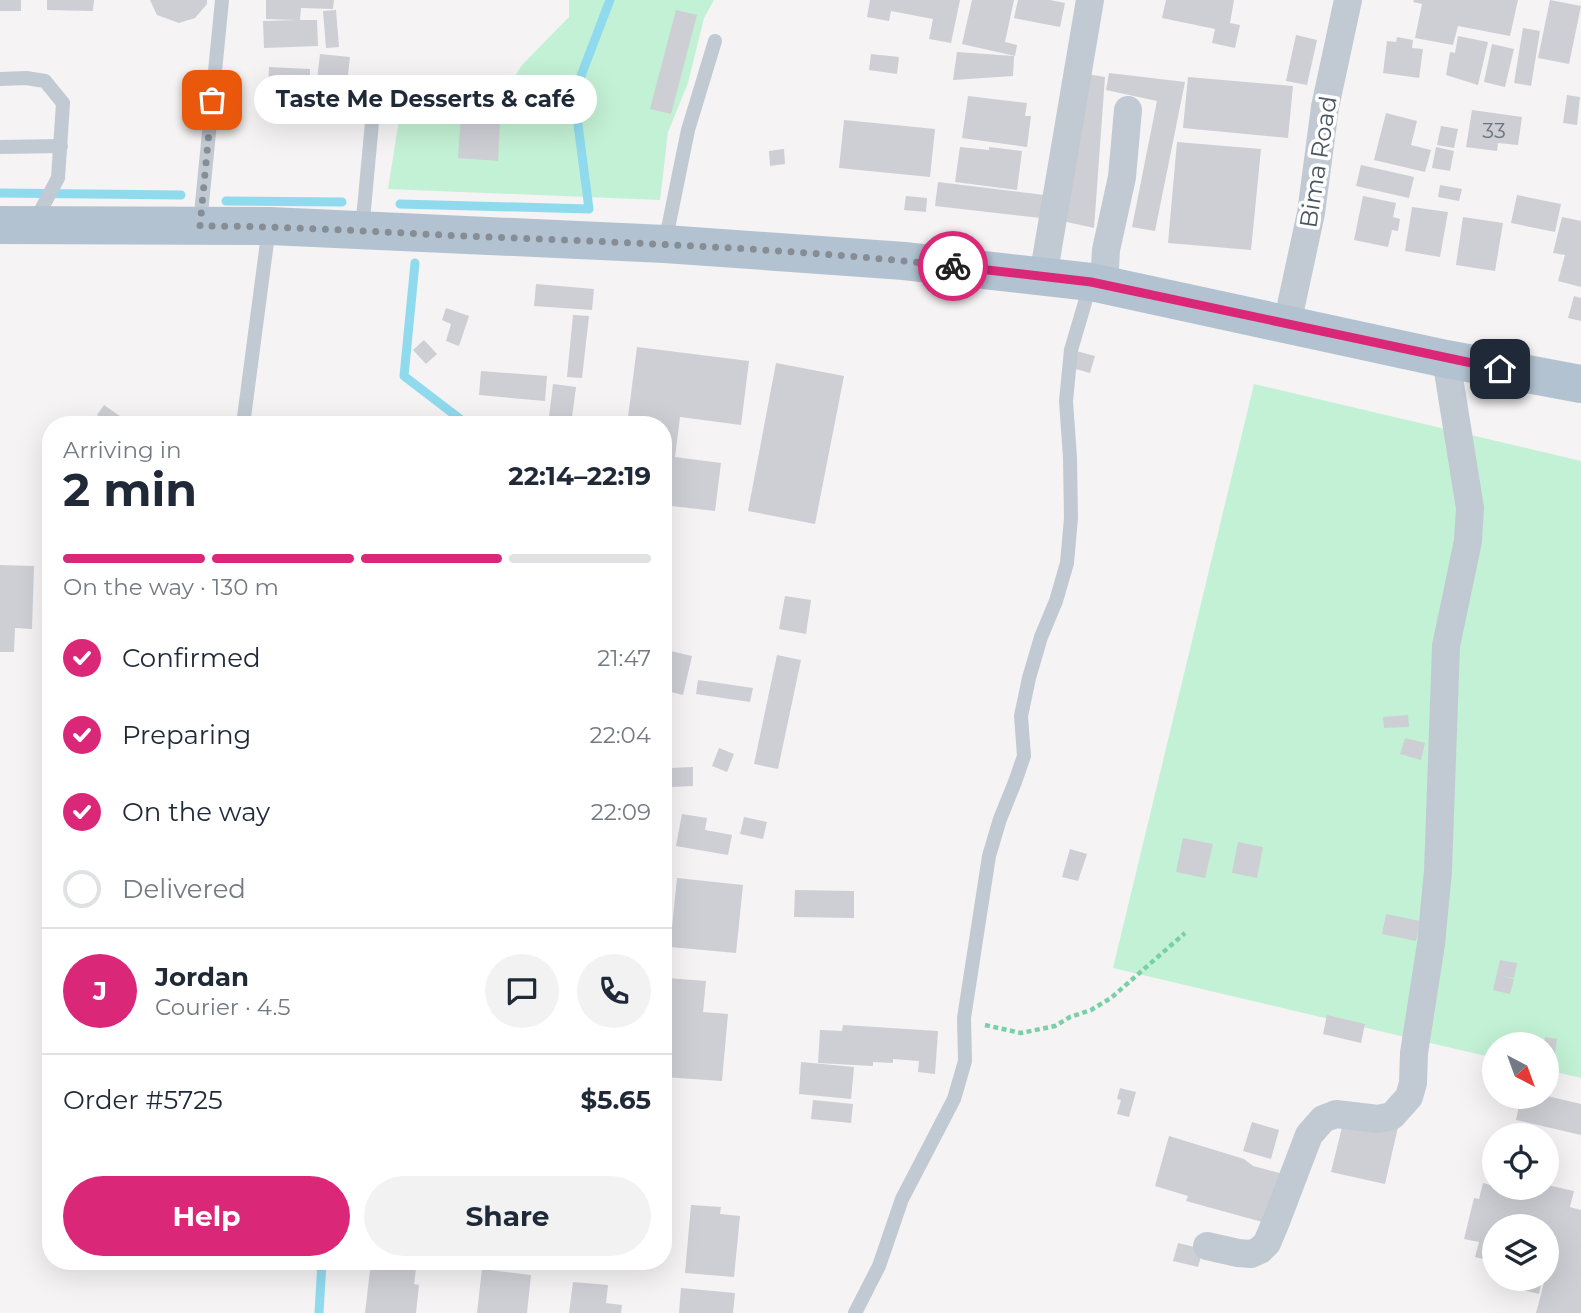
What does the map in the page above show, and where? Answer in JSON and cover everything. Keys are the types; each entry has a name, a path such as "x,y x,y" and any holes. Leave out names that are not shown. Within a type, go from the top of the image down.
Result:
{"main road":[{"path":"16,225 270,226 665,244 904,261 1097,283 1446,359 1581,384"}],"street":[{"path":"1042,277 1090,0"},
{"name":"Bima Road","path":"1287,324 1311,213 1325,107 1348,0"},
{"path":"1097,283 1122,177 1128,110"},
{"path":"1207,1246 1251,1254 1260,1250 1277,1219 1309,1135 1323,1119 1336,1114 1378,1119 1392,1116 1402,1107 1413,1083 1414,1053 1431,944 1438,871 1446,646 1468,541 1470,508 1446,359"}],"lane":[{"path":"200,226 222,0"},
{"path":"665,244 688,130 715,41"},
{"path":"0,79 26,78 45,81 63,103 58,178 16,225"},
{"path":"362,231 374,101"},
{"path":"0,147 61,146"},
{"path":"244,416 270,226"},
{"path":"855,1313 879,1266 902,1199 954,1099 965,1062 964,1024 989,856 1024,756 1021,716 1029,678 1067,563 1070,482 1066,401 1071,350 1097,283"}],"path":[{"path":"964,1024 987,1025 1021,1033 1055,1026 1111,998 1185,933"}],"green space":[{"path":"569,0 714,0 704,18 688,83 668,132 660,200 388,189 399,120 502,96 522,65 569,17"},
{"path":"1254,384 1581,461 1581,1078 1559,1073 1559,1032 1482,1032 1482,1055 1113,968"}],"building":[{"path":"0,0 21,0 21,11 0,11"},
{"path":"47,0 94,0 93,11 47,10"},
{"path":"150,0 207,0 207,4 195,18 179,23 157,15"},
{"path":"266,0 334,0 333,9 301,8 300,20 317,20 318,46 264,48 263,21 297,20 266,19"},
{"path":"870,0 960,0 951,43 929,39 933,19 891,11 889,21 867,17"},
{"path":"972,0 1014,0 1005,42 1017,45 1015,56 962,44"},
{"path":"1018,0 1065,3 1060,27 1014,18"},
{"path":"1166,0 1234,0 1230,23 1240,25 1235,48 1212,43 1215,29 1162,18"},
{"path":"1518,0 1510,36 1458,26 1453,45 1415,38 1422,4 1413,2"},
{"path":"1550,0 1581,6 1569,64 1538,58"},
{"path":"336,10 339,47 326,48 323,11"},
{"path":"676,10 697,15 671,114 650,109"},
{"path":"1523,28 1540,31 1531,86 1514,83"},
{"path":"1296,35 1317,40 1307,85 1286,81"},
{"path":"1458,36 1488,42 1478,85 1446,75 1450,52 1455,53"},
{"path":"1397,37 1413,40 1412,48 1423,49 1419,78 1383,73 1387,41 1396,42"},
{"path":"1492,44 1514,49 1505,87 1484,82"},
{"path":"957,52 1014,56 1013,76 953,80"},
{"path":"320,54 350,57 343,119 313,115"},
{"path":"871,54 899,57 897,74 869,70"},
{"path":"269,67 310,69 309,116 267,115"},
{"path":"1081,73 1105,77 1094,228 1058,220"},
{"path":"1109,73 1185,82 1155,231 1132,227 1157,101 1106,90"},
{"path":"1188,77 1293,86 1288,138 1183,128"},
{"path":"523,87 551,88 551,120 522,120"},
{"path":"1567,95 1580,97 1577,125 1563,123"},
{"path":"968,96 1027,103 1025,116 1031,116 1027,147 962,138"},
{"path":"462,100 501,102 498,161 458,158"},
{"path":"1472,110 1522,117 1518,145 1498,143 1497,151 1466,147"},
{"path":"1386,113 1417,121 1411,145 1431,150 1425,172 1374,160"},
{"path":"844,120 935,129 930,177 839,168"},
{"path":"1441,126 1458,129 1454,148 1437,145"},
{"path":"1177,142 1261,149 1251,250 1168,243"},
{"path":"960,147 1022,151 1017,190 955,182"},
{"path":"1436,147 1454,151 1450,171 1432,168"},
{"path":"784,149 785,164 770,166 769,151"},
{"path":"1361,165 1414,177 1409,198 1356,186"},
{"path":"938,182 1044,195 1041,218 935,206"},
{"path":"1440,185 1462,189 1459,201 1438,197"},
{"path":"1517,195 1561,204 1555,232 1511,223"},
{"path":"906,196 927,198 926,212 904,210"},
{"path":"1363,196 1396,203 1393,217 1400,219 1398,231 1392,230 1388,247 1354,240"},
{"path":"1412,207 1448,212 1440,257 1405,251"},
{"path":"1463,217 1503,223 1495,271 1456,265"},
{"path":"1562,217 1581,221 1581,287 1558,281 1565,255 1553,253"},
{"path":"536,284 594,289 592,310 534,306"},
{"path":"1574,296 1581,298 1581,321 1568,318"},
{"path":"446,308 469,316 459,346 446,341 451,324 442,320"},
{"path":"573,315 589,316 582,378 567,377"},
{"path":"424,340 437,354 426,364 413,350"},
{"path":"637,347 749,361 741,425 680,417 675,457 721,463 715,511 672,506 672,416 628,416"},
{"path":"1076,351 1095,356 1090,373 1072,368"},
{"path":"776,363 844,376 815,524 748,511"},
{"path":"481,371 547,376 545,401 479,395"},
{"path":"553,384 576,387 572,416 549,416"},
{"path":"104,405 120,416 98,416"},
{"path":"0,565 34,566 32,629 15,628 14,652 0,652"},
{"path":"785,596 811,600 806,634 779,629"},
{"path":"672,651 692,656 683,695 672,692"},
{"path":"777,655 801,660 778,769 754,764"},
{"path":"698,680 753,688 750,702 696,694"},
{"path":"1408,715 1409,727 1384,728 1383,717"},
{"path":"1405,738 1425,743 1421,760 1400,754"},
{"path":"719,748 734,754 727,772 712,766"},
{"path":"693,767 693,786 672,787 672,768"},
{"path":"682,814 707,818 705,830 732,835 728,855 676,846"},
{"path":"744,817 767,822 763,839 740,834"},
{"path":"1183,838 1213,844 1205,878 1176,872"},
{"path":"1238,842 1263,847 1257,878 1232,873"},
{"path":"1070,849 1087,854 1078,881 1062,877"},
{"path":"677,878 743,885 736,953 672,947"},
{"path":"795,890 854,891 854,918 794,917"},
{"path":"1386,914 1420,921 1416,941 1382,934"},
{"path":"1500,960 1517,963 1514,978 1499,975 1514,979 1510,994 1493,990"},
{"path":"672,978 706,981 703,1012 728,1014 722,1081 672,1078"},
{"path":"1327,1015 1365,1024 1361,1043 1323,1034"},
{"path":"843,1025 938,1031 935,1074 918,1072 919,1061 893,1059 893,1063 873,1062 873,1066 818,1063 820,1030 842,1031"},
{"path":"801,1062 854,1067 851,1099 799,1094"},
{"path":"1120,1088 1136,1092 1129,1117 1117,1114 1121,1100 1117,1099"},
{"path":"1559,1099 1581,1104 1581,1135 1559,1130 1559,1123 1516,1120 1518,1110 1559,1110"},
{"path":"813,1100 853,1104 851,1123 811,1119"},
{"path":"1345,1115 1398,1127 1385,1184 1331,1172"},
{"path":"1252,1122 1279,1130 1271,1159 1243,1151"},
{"path":"1169,1136 1280,1173 1266,1223 1186,1201 1188,1196 1155,1186"},
{"path":"1482,1187 1482,1200 1559,1200 1559,1188 1574,1191 1570,1207 1581,1210 1581,1313 1536,1313 1542,1291 1559,1291 1559,1214 1482,1214 1482,1259 1475,1257 1479,1242 1464,1239 1474,1198 1479,1199"},
{"path":"691,1205 721,1207 720,1214 740,1216 734,1277 685,1273"},
{"path":"1178,1243 1203,1249 1198,1267 1173,1261"},
{"path":"370,1270 416,1270 414,1284 419,1285 416,1313 365,1313"},
{"path":"482,1270 531,1275 527,1313 477,1313"},
{"path":"573,1282 608,1285 606,1303 622,1305 621,1313 569,1313"},
{"path":"681,1288 735,1293 733,1313 679,1313"}],"waterway":[{"path":"400,204 589,209 574,94 610,0"},
{"path":"0,193 181,195"},
{"path":"226,201 342,202"},
{"path":"415,263 404,376 456,416"},
{"path":"319,1313 322,1270"}],"way so far":[{"path":"212,100 200,226 270,226 665,244 953,266"}],"place":[{"name":"Taste Me Desserts & café","path":"212,100"}],"route":[{"path":"953,266 1091,282 1500,369"}]}
